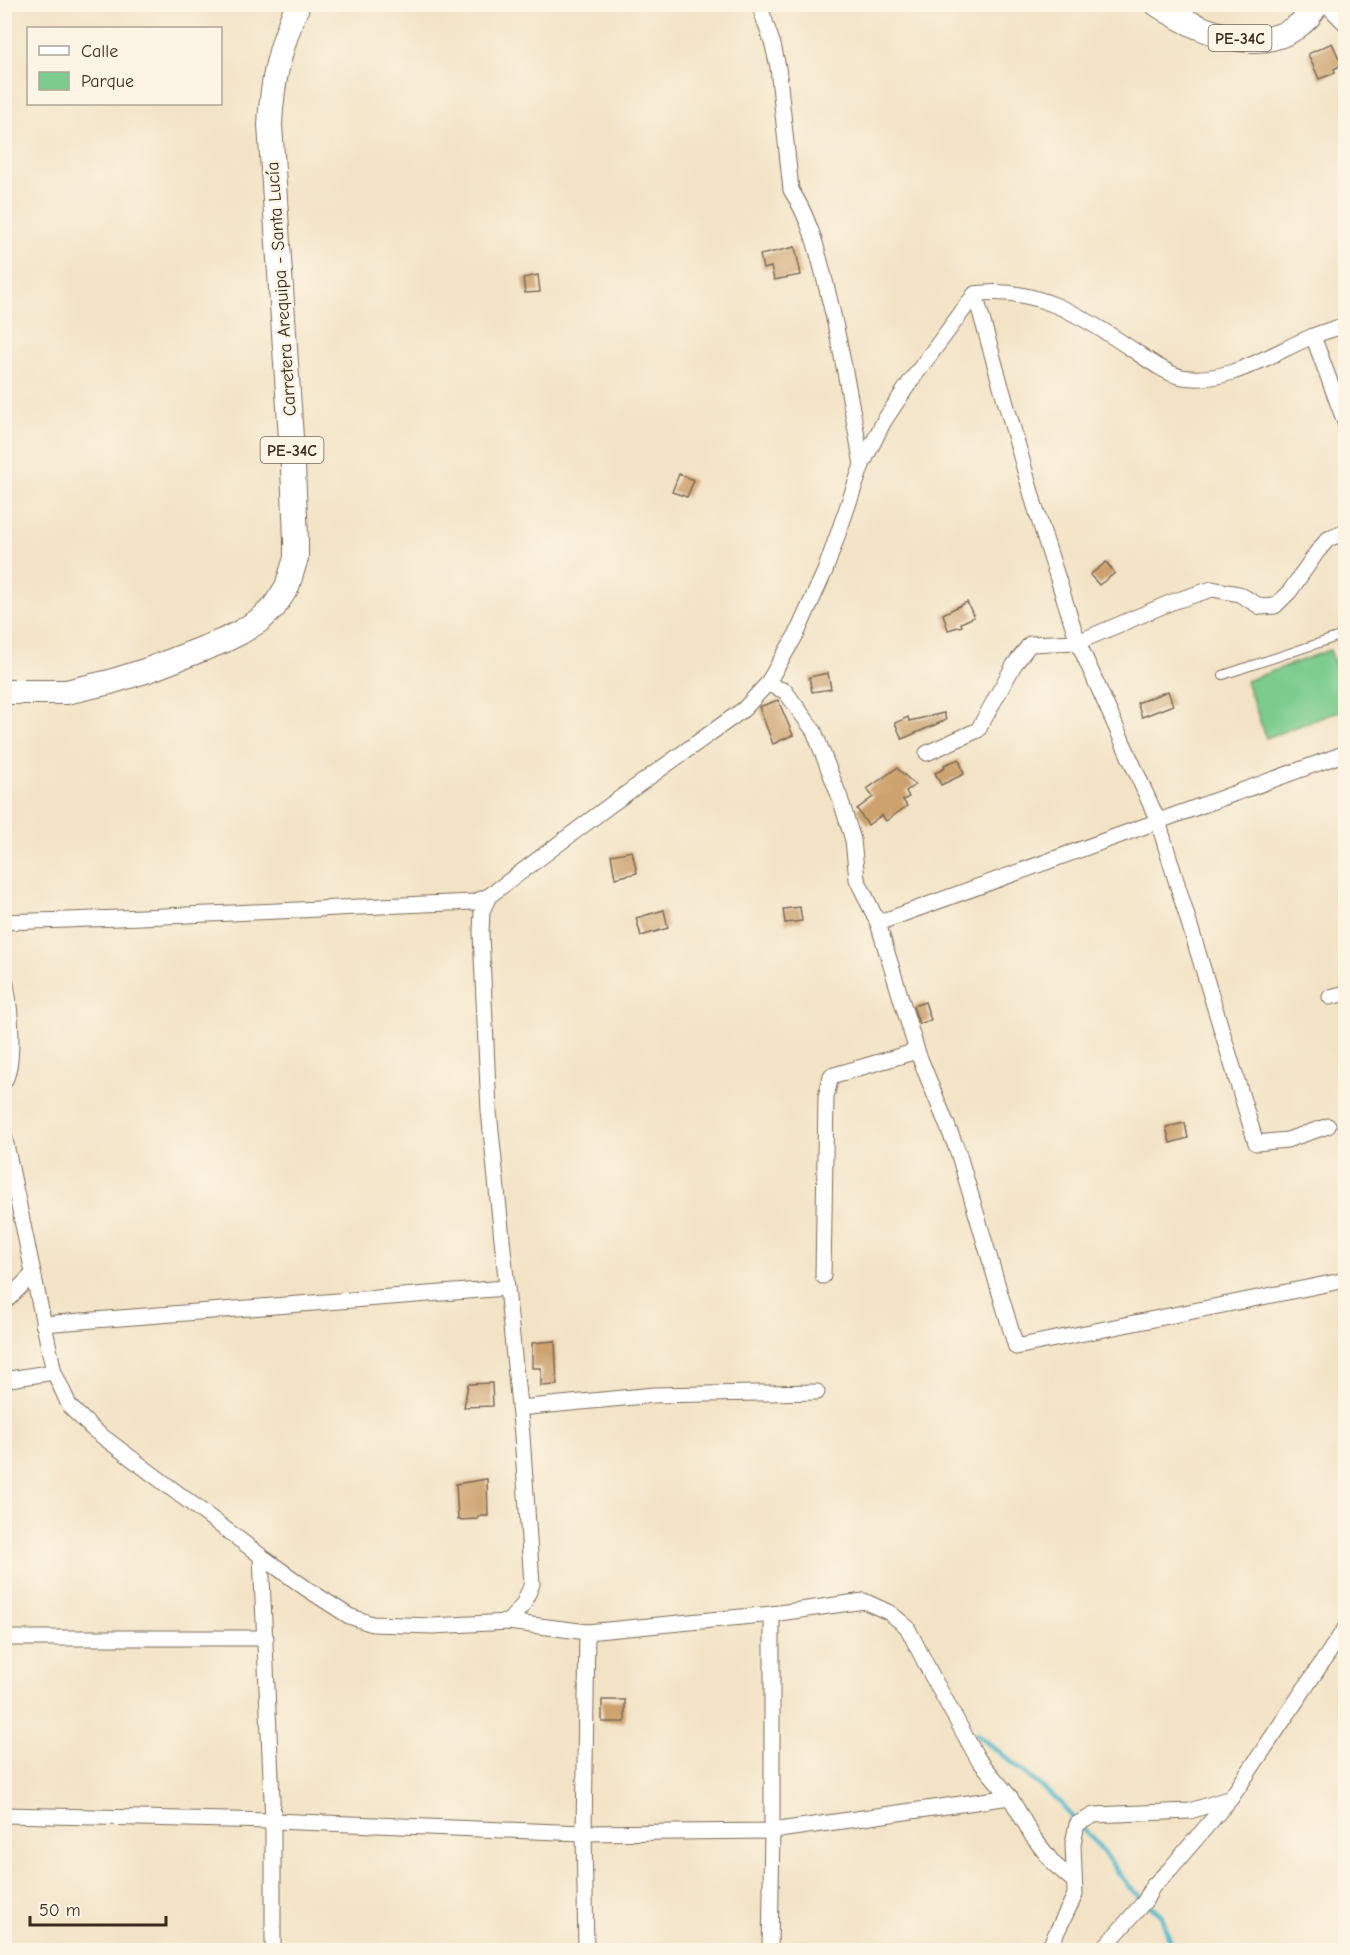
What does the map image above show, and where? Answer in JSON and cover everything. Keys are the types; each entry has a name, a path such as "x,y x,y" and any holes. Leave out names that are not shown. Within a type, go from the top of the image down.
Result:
{"main road":[{"name":"Carretera Arequipa - Santa Lucía","path":"4,692 66,692 148,670 241,632 260,620 274,607 287,587 296,558 296,540 270,125 272,88 278,61 298,4"},
{"name":"PE-34C","path":"1157,4 1182,19 1231,37 1256,39 1278,37 1292,30 1305,22 1316,4"}],"street":[{"path":"763,4 762,13 778,67 791,190 813,233 842,352 862,465"},
{"path":"1326,4 1346,24"},
{"path":"4,922 118,919 221,912 474,902 489,896 744,709 767,684 797,633 825,571 862,465 884,421 975,294 993,291 1015,292 1041,298 1081,317 1148,360 1180,377 1204,377 1234,372 1313,336 1346,326"},
{"path":"975,294 1036,510 1078,642 1158,821 1256,1143 1287,1140 1328,1126"},
{"path":"1313,336 1346,425"},
{"path":"927,753 978,730 1014,664 1030,644 1078,642 1172,602 1212,589 1239,594 1261,607 1275,606 1290,591 1328,539 1346,532"},
{"path":"767,684 784,691 814,731 840,798 853,840 857,879 878,923 917,1051 958,1152 1016,1347 1346,1280"},
{"path":"878,923 1346,753"},
{"path":"489,896 483,911 481,933 489,1111 519,1408 532,1584 523,1605 508,1622"},
{"path":"4,975 8,992 10,1030 9,1074 4,1082"},
{"path":"1330,997 1346,993"},
{"path":"823,1276 826,1097 831,1076 917,1051"},
{"path":"4,1136 54,1372 70,1407 94,1430 308,1589 349,1616 372,1624 433,1626 508,1622 586,1632 772,1614 864,1601 890,1613 907,1627 978,1759 1010,1797 1033,1837 1054,1864 1074,1881"},
{"path":"4,1303 33,1274"},
{"path":"44,1324 506,1288"},
{"path":"4,1380 54,1372"},
{"path":"519,1408 654,1395 817,1392"},
{"path":"261,1556 273,1821 273,1950"},
{"path":"770,1950 772,1614"},
{"path":"1102,1950 1145,1901 1153,1886 1231,1798 1346,1627"},
{"path":"586,1632 584,1833 586,1950"},
{"path":"4,1638 266,1638"},
{"path":"4,1815 273,1821 584,1833 772,1831 1010,1797"},
{"path":"1048,1950 1075,1895 1073,1844 1077,1824 1094,1815 1190,1811 1231,1798"}],"lane":[{"path":"1223,675 1346,634"}],"green space":[{"path":"1330,650 1345,694 1345,709 1266,738 1246,681"}],"building":[{"path":"1332,43 1342,65 1334,69 1335,73 1319,79 1308,54"},
{"path":"795,247 801,275 774,280 771,267 763,269 760,255"},
{"path":"538,275 540,292 525,293 523,278"},
{"path":"679,474 694,480 687,497 672,492"},
{"path":"1106,562 1115,573 1099,585 1090,575"},
{"path":"967,602 974,617 961,623 962,626 948,630 943,614"},
{"path":"828,673 831,689 812,692 809,677"},
{"path":"1168,691 1173,705 1142,717 1137,703"},
{"path":"778,700 793,735 773,744 759,707"},
{"path":"944,713 946,720 902,739 895,723 908,717 909,721"},
{"path":"959,759 964,774 941,785 935,773 945,768 944,765"},
{"path":"897,768 915,785 906,791 909,797 903,800 907,806 886,821 882,815 868,825 857,809 873,797 867,789"},
{"path":"632,851 637,873 615,878 611,855"},
{"path":"800,907 802,921 785,923 783,909"},
{"path":"664,910 668,928 641,936 636,918"},
{"path":"925,1002 931,1020 919,1024 913,1006"},
{"path":"1185,1123 1188,1138 1170,1143 1166,1127"},
{"path":"555,1341 557,1385 541,1386 541,1368 532,1368 532,1343"},
{"path":"492,1383 493,1406 464,1407 468,1384"},
{"path":"487,1479 488,1516 458,1520 456,1484"},
{"path":"602,1700 625,1700 625,1722 602,1722"}],"waterway":[{"path":"977,1734 1061,1803 1077,1824 1095,1841 1130,1888 1161,1915 1171,1944 1182,1950"}]}
